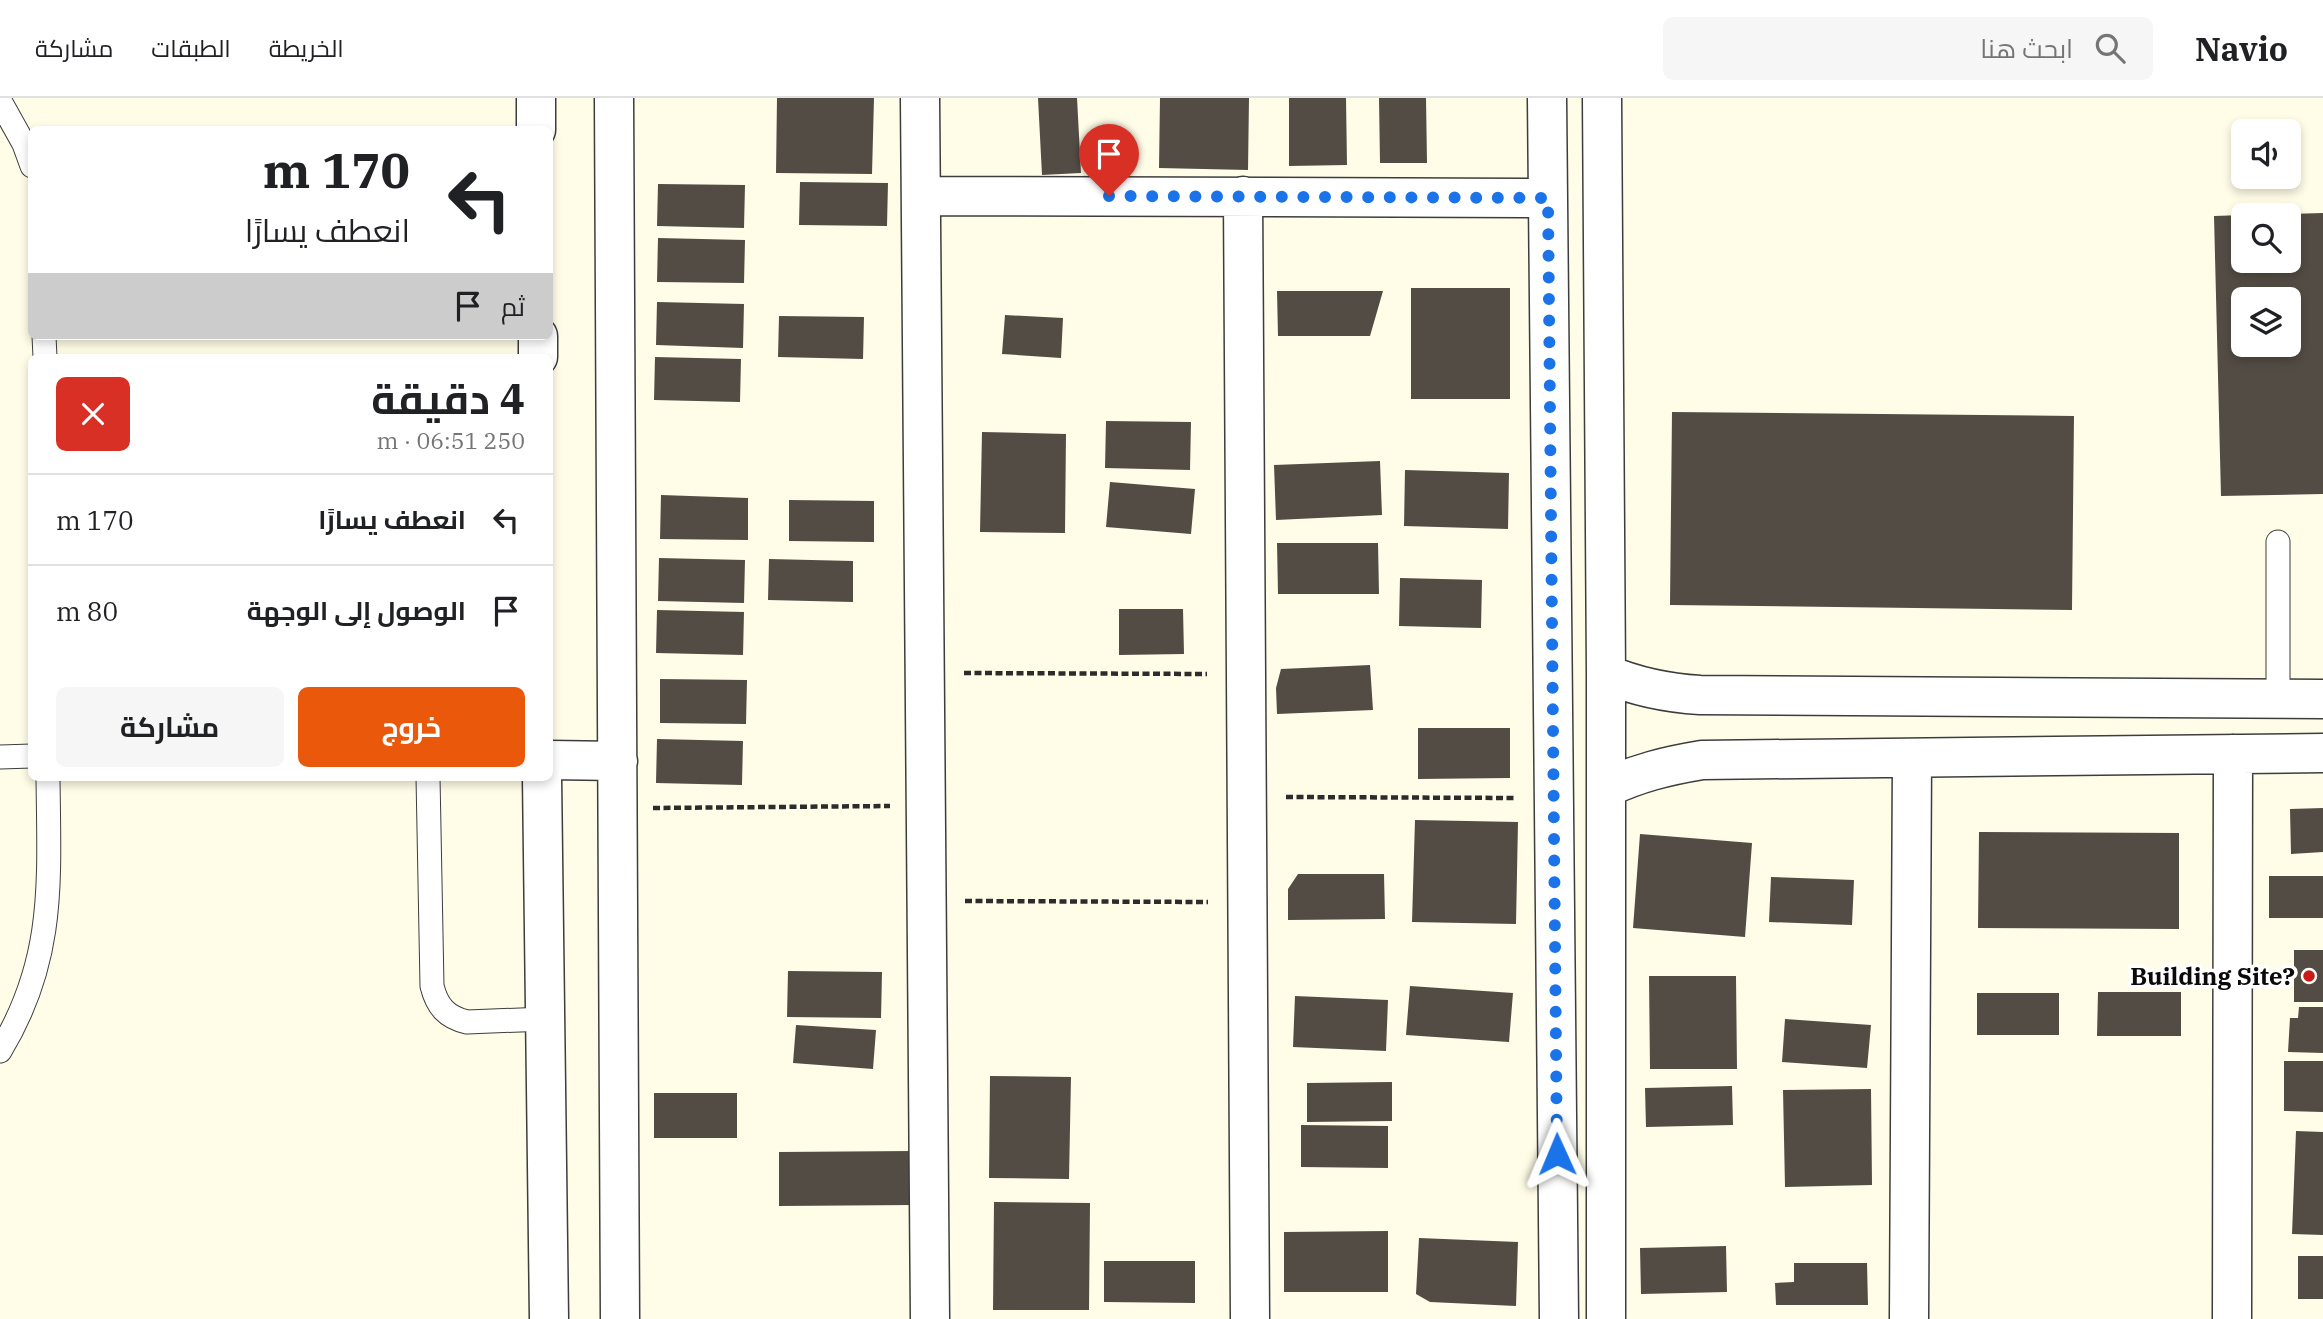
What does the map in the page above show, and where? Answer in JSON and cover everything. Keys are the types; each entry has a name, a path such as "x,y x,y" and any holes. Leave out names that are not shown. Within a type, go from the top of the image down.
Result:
{"street":[{"path":"536,98 536,126"},
{"path":"614,98 620,1319"},
{"path":"920,98 930,1319"},
{"path":"1547,98 1559,1319"},
{"path":"1602,98 1606,674 1606,1319"},
{"path":"921,196 1548,198"},
{"path":"1243,196 1250,1319"},
{"path":"1606,674 1636,686 1667,693 1700,695 2323,699"},
{"path":"1606,788 1636,774 1702,760 2323,753"},
{"path":"2232,1319 2233,754"},
{"path":"1909,1319 1912,758"},
{"path":"553,760 618,761"},
{"path":"542,781 549,1319"}],"lane":[{"path":"0,101 28,155"},
{"path":"2278,542 2278,700"},
{"path":"0,757 28,756"},
{"path":"0,1051 23,1007 45,933 49,891 48,781"},
{"path":"428,781 432,986 436,1000 445,1012 455,1019 467,1022 545,1019"}],"path":[{"path":"924,673 1245,674"},
{"path":"1247,797 1553,798"},
{"path":"618,808 925,806"},
{"path":"926,901 1247,902"}],"building":[{"path":"777,98 874,98 872,174 776,173"},
{"path":"1038,98 1077,98 1081,173 1042,175"},
{"path":"1160,98 1249,98 1248,170 1159,168"},
{"path":"1289,98 1346,98 1347,165 1289,166"},
{"path":"1379,98 1426,98 1427,163 1380,163"},
{"path":"800,182 888,183 887,226 799,225"},
{"path":"658,184 745,185 744,228 657,226"},
{"path":"2323,213 2323,494 2221,496 2214,216 2231,215 2231,273 2301,273 2301,214"},
{"path":"658,238 745,240 744,283 657,282"},
{"path":"1411,288 1510,288 1510,399 1411,399"},
{"path":"1277,291 1383,291 1370,336 1278,336"},
{"path":"657,302 744,304 743,348 656,345"},
{"path":"1005,315 1063,318 1061,358 1002,354"},
{"path":"779,316 864,317 863,359 778,357"},
{"path":"655,357 741,359 740,402 654,400"},
{"path":"1672,412 2074,416 2072,610 1670,605"},
{"path":"1106,421 1191,422 1190,470 1105,468"},
{"path":"982,432 1066,434 1065,533 980,532"},
{"path":"1380,461 1382,515 1276,520 1274,465"},
{"path":"1405,470 1509,473 1508,529 1404,526"},
{"path":"1110,482 1195,489 1191,534 1106,527"},
{"path":"661,495 748,498 748,540 660,539"},
{"path":"789,500 874,501 874,542 789,541"},
{"path":"1277,543 1378,543 1379,594 1278,594"},
{"path":"659,558 745,560 744,603 658,601"},
{"path":"769,559 853,561 853,602 768,600"},
{"path":"1400,578 1482,580 1481,628 1399,626"},
{"path":"1119,609 1183,609 1184,654 1119,655"},
{"path":"657,610 744,612 743,655 656,653"},
{"path":"1370,665 1373,710 1277,714 1276,688 1281,669"},
{"path":"660,679 747,680 746,724 660,723"},
{"path":"1418,728 1510,728 1510,778 1418,779"},
{"path":"657,739 743,741 742,785 656,783"},
{"path":"2323,808 2323,852 2291,854 2290,809"},
{"path":"1415,820 1518,822 1516,924 1412,922"},
{"path":"1979,832 2179,833 2179,929 1978,928"},
{"path":"1640,834 1752,843 1745,937 1633,928"},
{"path":"1298,874 1384,874 1385,919 1288,920 1288,889"},
{"path":"2269,876 2323,876 2323,918 2269,918"},
{"path":"1771,877 1854,880 1852,925 1769,922"},
{"name":"Building Site?","path":"2294,950 2323,950 2323,1002 2294,1002"},
{"path":"788,971 882,972 881,1018 787,1017"},
{"path":"1649,976 1736,976 1737,1069 1650,1069"},
{"path":"1410,986 1513,993 1509,1042 1406,1035"},
{"path":"2098,992 2181,992 2181,1036 2097,1036"},
{"path":"1977,993 2059,993 2059,1035 1977,1035"},
{"path":"1295,996 1388,1000 1386,1051 1293,1047"},
{"path":"2299,1007 2323,1007 2323,1053 2288,1052 2290,1018 2298,1018"},
{"path":"1785,1019 1871,1025 1867,1068 1782,1062"},
{"path":"796,1025 876,1030 873,1069 793,1063"},
{"path":"2284,1061 2323,1061 2323,1112 2284,1111"},
{"path":"990,1076 1071,1077 1069,1179 989,1178"},
{"path":"1392,1082 1392,1121 1307,1122 1307,1083"},
{"path":"1732,1086 1733,1125 1646,1127 1645,1088"},
{"path":"1871,1089 1872,1185 1785,1187 1783,1090"},
{"path":"654,1093 737,1093 737,1138 654,1138"},
{"path":"1301,1125 1388,1126 1388,1168 1301,1167"},
{"path":"2296,1131 2323,1132 2323,1235 2292,1234"},
{"path":"913,1151 913,1205 779,1206 779,1152"},
{"path":"994,1202 1090,1203 1089,1310 993,1310"},
{"path":"1388,1231 1388,1292 1284,1292 1284,1232"},
{"path":"1419,1238 1518,1242 1516,1306 1430,1302 1416,1294"},
{"path":"1726,1246 1727,1292 1641,1294 1640,1248"},
{"path":"2298,1256 2323,1256 2323,1299 2298,1299"},
{"path":"1104,1261 1195,1261 1195,1303 1104,1302"},
{"path":"1794,1263 1867,1263 1868,1305 1776,1305 1775,1283 1794,1282"}],"place":[{"name":"Building Site?","path":"2309,976"}],"route":[{"path":"1109,196 1548,198 1557,1154"}]}
